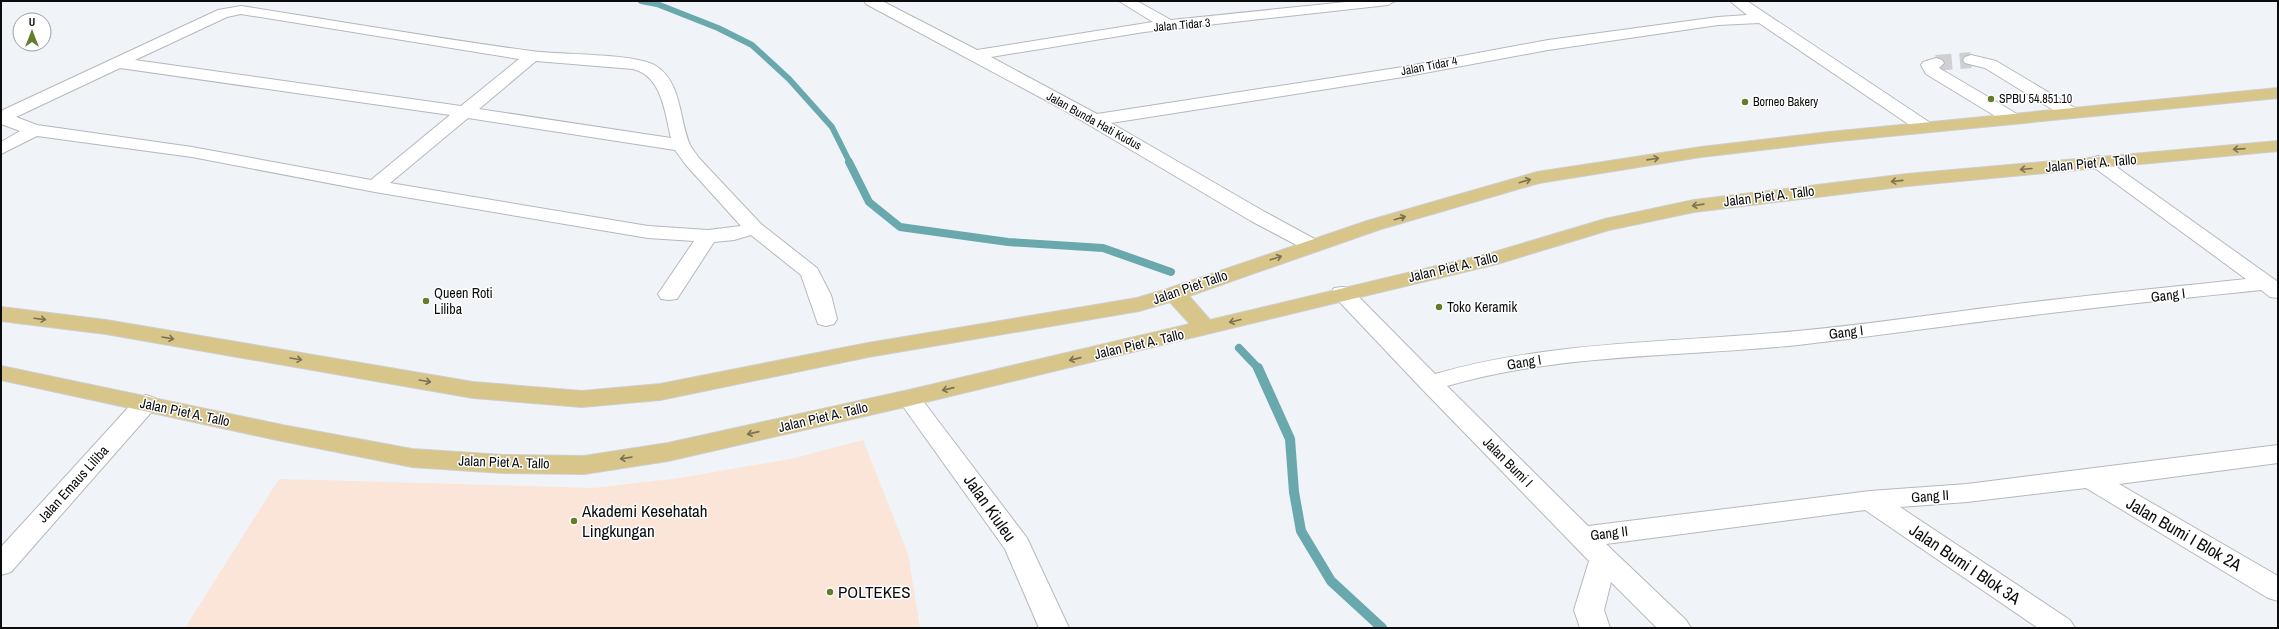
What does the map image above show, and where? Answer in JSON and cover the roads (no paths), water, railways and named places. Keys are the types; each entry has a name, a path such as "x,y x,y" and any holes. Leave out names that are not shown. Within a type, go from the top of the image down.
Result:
{"main road":[{"path":"1313,246 1374,225 1536,178 1701,152 1923,126 2278,93"},
{"name":"Jalan Piet A. Tallo","path":"1,373 282,433 412,458 504,464 584,465 668,452 909,398 1205,328 1342,293 1497,258 1605,225 1694,206 1892,182 2278,146"},
{"name":"Jalan Piet Tallo","path":"1,314 106,327 473,390 582,399 660,392 868,350 1140,304 1175,294 1239,270 1313,246"},
{"path":"1175,294 1205,328"}],"street":[{"name":"Jalan Bunda Hati Kudus","path":"872,1 977,55 1095,120 1277,228 1313,246"},
{"path":"1126,1 1169,25"},
{"name":"Jalan Tidar 3","path":"977,55 1056,41 1169,25 1284,15 1388,1"},
{"path":"1738,1 1923,126"},
{"path":"754,228 734,234 708,236 648,232 375,186 192,152 34,130 4,120 9,114 223,13 241,10 532,56 634,64 653,70 659,76 673,110 681,145 692,161 754,228 810,272 820,295 826,319"},
{"name":"Jalan Tidar 4","path":"1095,120 1404,72 1548,45 1718,21 1763,18"},
{"path":"375,186 462,112 532,56"},
{"path":"1971,60 1990,64 2069,112"},
{"path":"119,63 681,145"},
{"path":"1936,63 1929,64 1932,71 2011,118"},
{"path":"1,149 34,130"},
{"name":"Gang I","path":"2098,162 2271,288"},
{"path":"669,294 708,236"},
{"name":"Gang I","path":"1429,383 1478,369 1536,359 1672,346 1797,338 2026,309 2271,288"},
{"name":"Jalan Bumi I","path":"1342,293 1582,537 1676,628"},
{"name":"Jalan Kiuleu","path":"909,398 1017,545 1054,628"},
{"name":"Jalan Emaus Liliba","path":"1,565 146,403"},
{"name":"Gang II","path":"1582,537 1870,500 1967,493 2090,479 2278,454"},
{"name":"Jalan Bumi I Blok 2A","path":"2090,479 2278,590"},
{"name":"Jalan Bumi I Blok 3A","path":"1870,500 2060,628"},
{"path":"1596,628 1589,610 1604,557"}],"waterway":[{"path":"641,1 657,4 718,28 752,45 789,79 832,127 850,163"},
{"path":"849,162 869,202 900,227 1008,242 1103,248 1171,272"},
{"path":"1239,348 1259,369"},
{"path":"1258,368 1290,439 1294,492 1301,531 1331,581 1382,628"}],"tunnel":[{"path":"1936,63 1971,60"}],"place":[{"name":"SPBU 54.851.10","path":"1991,99"},
{"name":"Borneo Bakery","path":"1745,102"},
{"name":"Queen Roti Liliba","path":"426,301"},
{"name":"Toko Keramik","path":"1439,307"},
{"name":"Akademi Kesehatah Lingkungan","path":"574,521"},
{"name":"POLTEKES","path":"830,592"}]}
